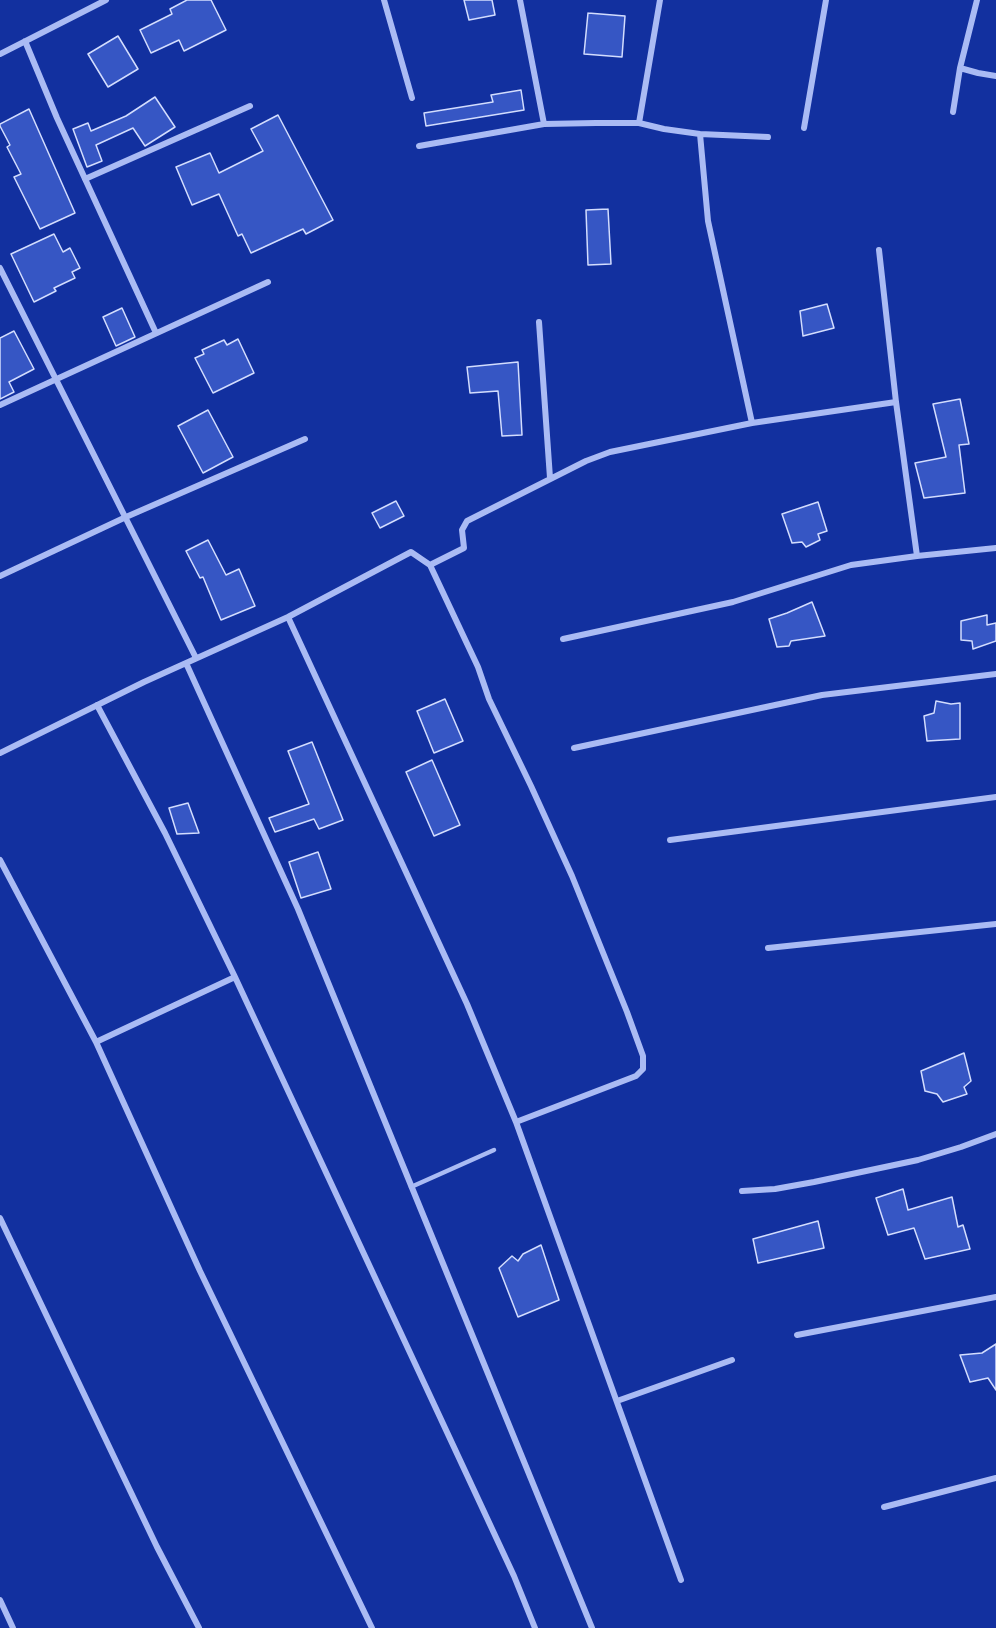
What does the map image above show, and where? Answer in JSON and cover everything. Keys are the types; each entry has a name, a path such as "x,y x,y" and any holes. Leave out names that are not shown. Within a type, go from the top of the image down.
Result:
{"street":[{"path":"0,54 106,0"},
{"path":"384,0 412,98"},
{"path":"520,0 544,124"},
{"path":"639,123 660,0"},
{"path":"804,128 826,0"},
{"path":"953,112 960,68 977,0"},
{"path":"25,41 156,333"},
{"path":"960,68 996,75"},
{"path":"85,179 250,106"},
{"path":"419,146 544,124 639,123 700,134 768,137"},
{"path":"700,134 712,241 752,423"},
{"path":"879,250 896,402 917,555"},
{"path":"0,268 196,658"},
{"path":"0,405 268,282"},
{"path":"539,322 550,478"},
{"path":"434,564 464,548 462,530 467,521 550,478 610,452 752,423 896,402"},
{"path":"0,576 126,517 305,439"},
{"path":"562,639 733,602 851,566 917,555 996,548"},
{"path":"0,753 288,616 411,552 434,564 478,667 489,699 572,876 643,1056 643,1069 636,1076 516,1122"},
{"path":"288,616 466,1004 516,1122 681,1580"},
{"path":"186,663 298,909 592,1628"},
{"path":"574,748 822,695 996,674"},
{"path":"97,705 165,833 236,977 494,1533 535,1628"},
{"path":"670,840 996,797"},
{"path":"0,860 96,1042 200,1271 372,1628"},
{"path":"768,948 996,924"},
{"path":"96,1042 236,977"},
{"path":"742,1191 804,1184 918,1160 996,1134"},
{"path":"0,1218 157,1547 199,1628"},
{"path":"797,1335 996,1297"},
{"path":"617,1401 732,1360"},
{"path":"884,1507 996,1478"},
{"path":"0,1600 13,1628"}],"lane":[{"path":"411,1187 494,1150"}],"building":[{"path":"187,0 211,0 226,30 184,51 179,40 151,53 140,30 172,14 170,9"},
{"path":"464,0 492,0 495,15 469,20"},
{"path":"588,13 625,16 622,57 584,54"},
{"path":"118,36 138,69 108,87 88,54"},
{"path":"521,90 524,110 426,126 424,113 493,102 491,95"},
{"path":"155,97 175,127 145,146 133,128 96,145 102,161 87,167 73,129 88,123 91,131 126,116"},
{"path":"29,109 75,213 40,229 14,177 21,174 7,147 10,145 0,126"},
{"path":"278,115 333,220 306,234 303,229 251,253 242,234 238,236 219,194 192,205 176,167 210,153 219,173 263,151 251,129"},
{"path":"608,209 611,264 588,265 586,210"},
{"path":"54,234 63,252 70,248 80,268 72,272 75,278 54,288 56,291 34,302 11,254"},
{"path":"827,304 834,328 803,336 800,311"},
{"path":"122,308 135,337 116,346 103,317"},
{"path":"14,331 34,369 9,382 14,392 0,399 0,338"},
{"path":"238,339 254,373 213,393 195,358 204,354 202,350 224,340 227,345"},
{"path":"518,362 522,435 502,436 498,391 470,393 467,367"},
{"path":"960,399 969,444 959,445 965,493 924,498 915,463 946,457 933,404"},
{"path":"208,410 233,457 203,473 178,426"},
{"path":"396,501 404,516 380,528 372,513"},
{"path":"818,502 827,531 818,534 820,540 806,547 802,542 792,543 782,514"},
{"path":"208,540 226,575 239,569 255,606 221,620 203,577 200,578 186,551"},
{"path":"812,602 825,636 791,641 789,646 777,647 769,619"},
{"path":"987,615 987,625 996,623 996,641 973,649 972,641 961,640 961,621"},
{"path":"445,699 463,741 434,753 417,711"},
{"path":"936,701 960,703 960,739 927,741 924,716 934,713"},
{"path":"312,742 343,820 319,829 314,819 275,832 269,818 309,804 288,751"},
{"path":"432,760 460,825 434,836 406,772"},
{"path":"188,803 199,833 177,834 169,808"},
{"path":"318,852 331,889 301,898 289,862"},
{"path":"964,1053 971,1081 964,1087 967,1094 943,1102 937,1094 925,1091 921,1071"},
{"path":"903,1189 908,1210 952,1197 958,1227 963,1225 970,1249 925,1259 914,1228 888,1235 876,1198"},
{"path":"818,1221 824,1248 758,1263 753,1239"},
{"path":"541,1245 559,1300 518,1317 499,1268 512,1256 518,1261 523,1254"},
{"path":"996,1344 996,1390 988,1378 970,1382 960,1355 982,1353"}]}
